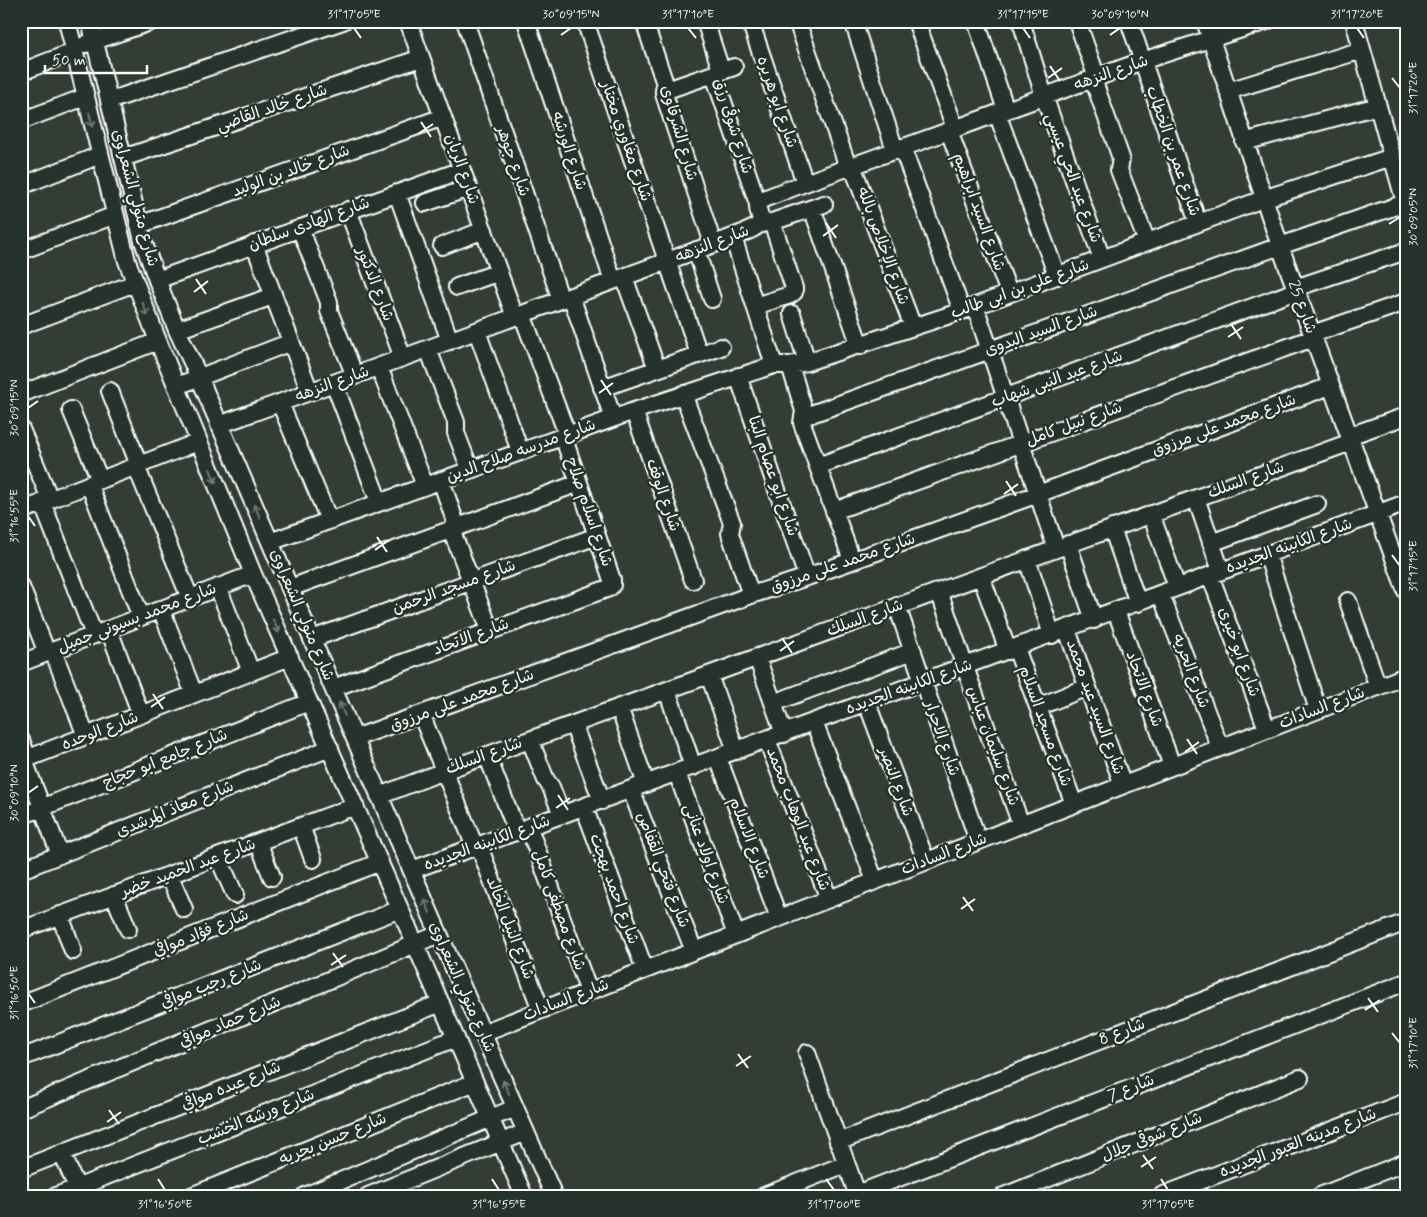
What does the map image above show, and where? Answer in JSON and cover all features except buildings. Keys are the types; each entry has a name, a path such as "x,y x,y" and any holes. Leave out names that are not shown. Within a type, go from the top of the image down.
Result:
{"street":[{"name":"شارع متولي الشعراوى","path":"67,21 115,215 135,283 253,574 524,1196"},
{"name":"شارع متولي الشعراوى","path":"90,21 143,241 157,280 177,330 554,1196"},
{"path":"21,72 95,41 152,21"},
{"path":"109,101 343,21"},
{"name":"شارع الريان","path":"408,21 499,272 519,315"},
{"name":"شارع جوهر","path":"465,21 566,298 613,418"},
{"name":"شارع الورشه","path":"526,21 618,279 657,369"},
{"name":"شارع مغاوري مختار","path":"585,21 699,354"},
{"name":"شارع الشرقاوى","path":"644,21 665,84 664,91 713,244"},
{"name":"شارع شوقى رزق","path":"704,21 720,67 715,78 758,204"},
{"name":"شارع ابو هريره","path":"750,21 805,183"},
{"name":"شارع الإخلاص بالله","path":"797,21 850,166 913,328"},
{"path":"853,21 899,148 968,308 990,350 1038,494 1094,620"},
{"name":"شارع السيد ابراهيم","path":"916,21 1009,293"},
{"path":"976,21 1001,112 1057,276"},
{"name":"شارع عبد الحي عيسي","path":"1021,21 1044,96 1102,259"},
{"path":"1077,21 1122,161 1119,170 1147,242"},
{"name":"شارع عمر بن الخطاب","path":"1128,21 1198,223"},
{"name":"شارع 25","path":"1205,21 1263,199 1406,591"},
{"name":"شارع النزهه","path":"766,223 760,219 758,204 761,200 1044,96 1267,21"},
{"path":"1354,21 1405,204"},
{"path":"1228,91 1362,50"},
{"name":"شارع خالد القاضي","path":"123,158 422,58"},
{"path":"664,91 734,67"},
{"path":"21,121 85,96"},
{"path":"1244,142 1378,106"},
{"name":"شارع خالد بن الوليد","path":"139,225 443,117"},
{"path":"21,186 100,155"},
{"name":"شارع على بن ابى طالب","path":"782,365 807,362 913,328 1263,199 1392,157"},
{"name":"شارع الهادى سلطان","path":"157,280 462,170"},
{"path":"425,203 468,188"},
{"path":"396,193 450,341"},
{"name":"شارع السيد البدوى","path":"803,417 1280,246 1405,204"},
{"path":"755,306 794,292 794,288 766,223 818,206 860,346"},
{"name":"شارع الدكتور","path":"348,210 403,358"},
{"path":"21,251 115,215"},
{"name":"شارع النزهه","path":"219,425 733,237 766,223"},
{"path":"300,228 329,302 328,311 355,376"},
{"path":"442,246 484,230"},
{"path":"733,237 755,306 804,410 802,423 852,560"},
{"path":"254,244 310,392"},
{"path":"696,250 712,299"},
{"name":"شارع عبد النبى شهاب","path":"818,466 1296,290 1406,252"},
{"path":"457,288 499,272"},
{"path":"21,326 135,283"},
{"path":"177,330 273,296"},
{"name":"شارع نبيل كامل","path":"834,511 1406,302"},
{"path":"792,314 807,362"},
{"name":"شارع اسلام صلاح","path":"519,315 565,435 612,580 612,585 609,588"},
{"path":"477,331 520,452"},
{"path":"21,394 158,341"},
{"path":"176,386 291,342"},
{"path":"602,388 720,347"},
{"path":"428,349 456,422 456,433 470,469"},
{"name":"شارع مدرسه صلاح الدين","path":"270,542 613,418 738,376 782,365"},
{"path":"378,367 425,486"},
{"name":"شارع ابو عصام البنا","path":"738,376 808,577"},
{"path":"334,383 379,502"},
{"name":"شارع محمد على مرزوق","path":"355,738 1038,494 1330,386"},
{"path":"110,391 190,598"},
{"path":"683,394 732,523 731,537 751,595"},
{"path":"280,403 329,520"},
{"path":"71,410 141,617"},
{"name":"شارع الوقف","path":"634,411 693,580"},
{"name":"شارع السلك","path":"379,796 444,770 1196,498 1406,416"},
{"path":"21,429 46,501 102,632 141,715"},
{"path":"21,511 198,442"},
{"path":"441,480 471,581 490,630"},
{"path":"290,588 579,482"},
{"name":"شارع ابو خيرى","path":"1196,498 1211,543 1215,573 1267,729"},
{"name":"شارع الكابينه الجديده","path":"412,870 1094,620 1161,595 1177,587 1406,503"},
{"path":"1211,543 1317,504"},
{"path":"1151,514 1177,587"},
{"path":"1112,528 1138,603"},
{"name":"شارع مسجد الرحمن","path":"312,639 597,536"},
{"path":"1267,554 1318,710"},
{"name":"شارع السيد عيد محمد","path":"1026,559 1087,688 1123,785"},
{"name":"شارع محمد بسيونى جميل","path":"21,663 253,574"},
{"name":"شارع مسجد السلام","path":"981,576 1038,707 1074,804"},
{"path":"21,587 86,736"},
{"path":"218,587 251,672"},
{"name":"شارع الاتحاد","path":"333,688 609,588"},
{"name":"شارع سليمان عباس","path":"939,591 964,667 1021,824"},
{"name":"شارع الحريه","path":"1161,595 1220,748"},
{"path":"1348,601 1378,686"},
{"name":"شارع الاحرار","path":"897,606 978,841"},
{"path":"161,609 194,694"},
{"name":"شارع الاتحاد","path":"1116,611 1172,766"},
{"path":"773,703 913,652"},
{"name":"شارع الوحده","path":"25,760 290,657"},
{"path":"757,657 784,734"},
{"path":"709,675 736,751"},
{"name":"شارع السادات","path":"482,1033 1406,676"},
{"path":"1038,707 1087,688"},
{"path":"667,690 693,767"},
{"name":"شارع جامع ابو حجاج","path":"21,816 309,702"},
{"name":"شارع النصر","path":"867,703 926,861"},
{"name":"شارع فتحي القفاص","path":"619,707 639,787 694,951"},
{"name":"شارع النيل الخالد","path":"421,714 477,847 542,1010"},
{"path":"814,722 875,881"},
{"path":"574,724 602,801"},
{"path":"21,740 25,760 60,855"},
{"path":"530,740 562,815"},
{"name":"شارع عبد الوهاب محمد","path":"766,740 829,899"},
{"name":"شارع معاذ المرشدى","path":"21,870 330,748"},
{"name":"شارع مصطفى كامل","path":"487,755 523,830 588,992"},
{"name":"شارع الاسلام","path":"718,758 779,918"},
{"name":"شارع اولاد عنانى","path":"677,773 736,935"},
{"name":"شارع عبد الحميد خضر","path":"21,930 355,806"},
{"name":"شارع احمد بهجت","path":"584,807 644,970"},
{"path":"301,826 313,859"},
{"path":"258,842 272,878"},
{"path":"218,857 235,895"},
{"name":"شارع فؤاد موافي","path":"21,1004 380,862"},
{"path":"169,875 184,909"},
{"path":"114,895 128,929"},
{"name":"شارع رجب موافي","path":"21,1058 400,909"},
{"path":"60,915 73,950"},
{"name":"شارع 8","path":"838,1142 1406,922"},
{"name":"شارع حماد موافي","path":"21,1109 439,934"},
{"name":"شارع 7","path":"857,1195 1406,982"},
{"name":"شارع عبده موافي","path":"21,1169 441,1003"},
{"name":"شارع ورشه الخشب","path":"56,1196 456,1038"},
{"path":"807,1053 857,1195"},
{"name":"شارع شوقى جلال","path":"1004,1196 1300,1078"},
{"name":"شارع حسن بحريه","path":"191,1196 474,1082"},
{"name":"شارع مدينه العبور الجديده","path":"1161,1196 1406,1102"},
{"path":"305,1196 515,1108"},
{"path":"368,1196 526,1132"},
{"path":"62,1153 76,1188"},
{"path":"1320,1196 1406,1162"},
{"path":"764,1196 846,1164"}]}
